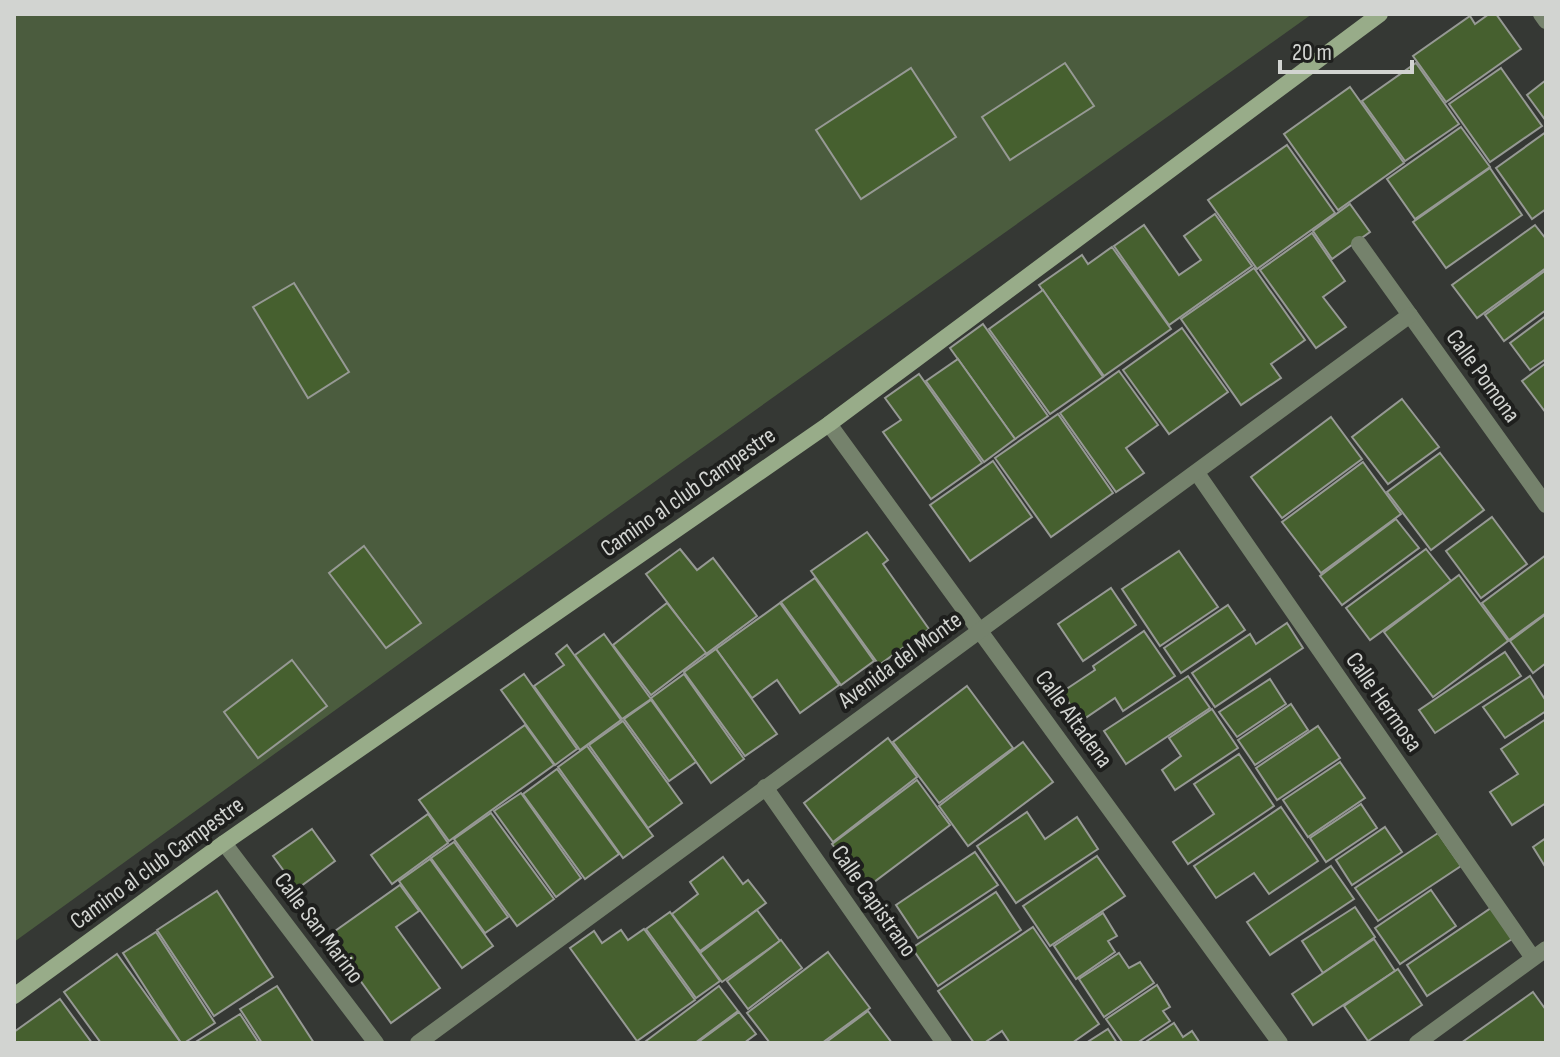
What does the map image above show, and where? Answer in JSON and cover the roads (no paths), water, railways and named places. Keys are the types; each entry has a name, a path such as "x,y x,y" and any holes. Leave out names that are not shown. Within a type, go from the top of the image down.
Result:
{"main road":[{"name":"Camino al club Campestre","path":"14,996 224,843 829,424 1380,14"}],"street":[{"path":"1541,14 1546,21"},
{"name":"Calle Pomona","path":"1359,244 1546,505"},
{"name":"Avenida del Monte","path":"418,1043 1410,315"},
{"name":"Calle Altadena","path":"829,424 1280,1043"},
{"name":"Calle Hermosa","path":"1197,473 1539,954"},
{"name":"Calle Capistrano","path":"765,787 944,1043"},
{"name":"Calle San Marino","path":"224,843 376,1043"},
{"path":"1417,1043 1539,954"}]}
